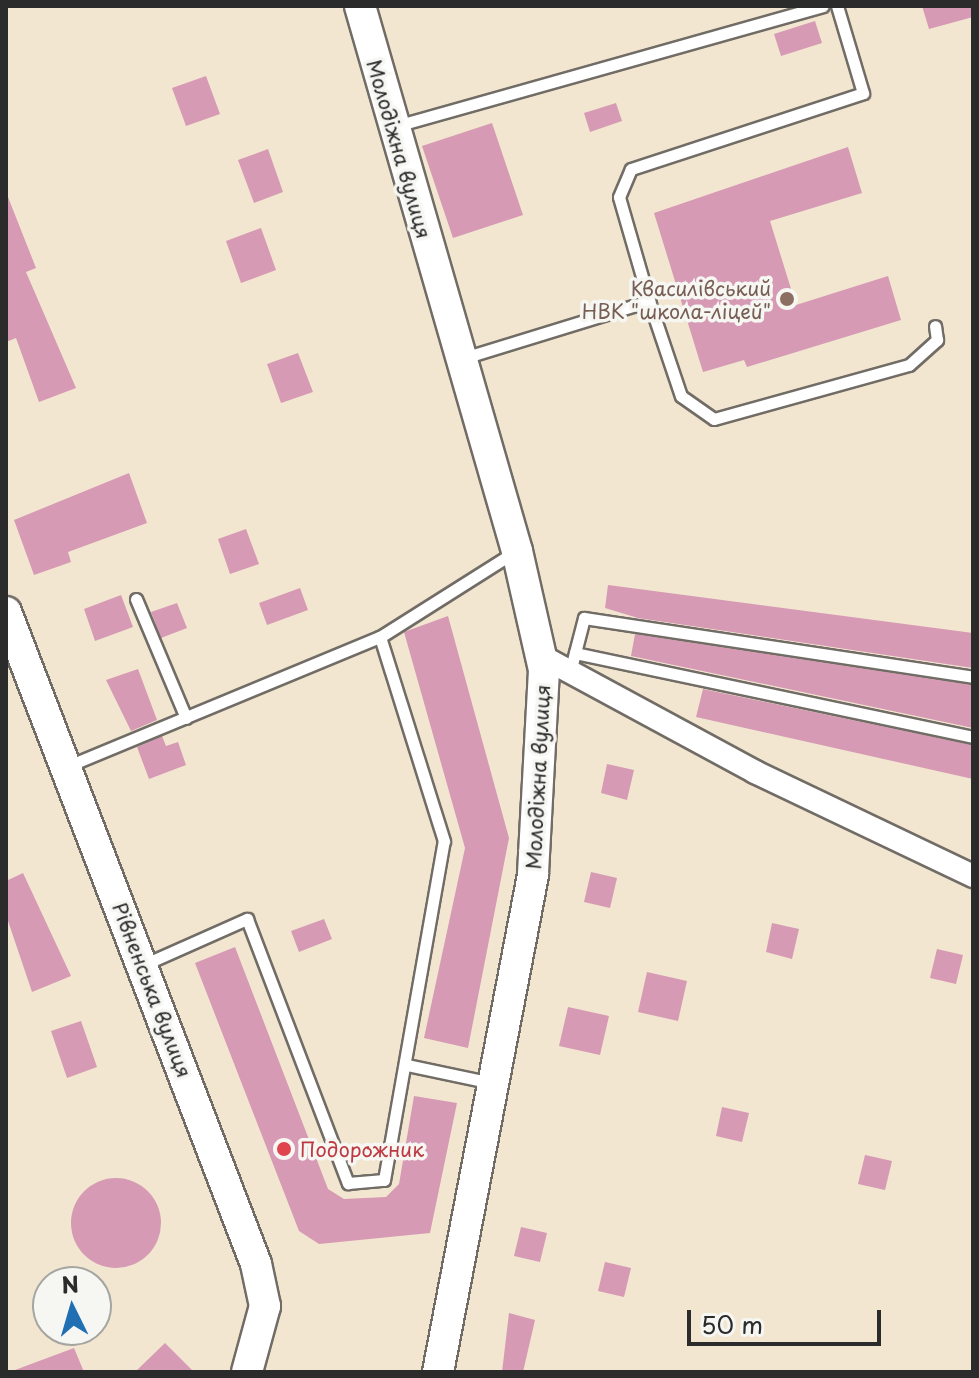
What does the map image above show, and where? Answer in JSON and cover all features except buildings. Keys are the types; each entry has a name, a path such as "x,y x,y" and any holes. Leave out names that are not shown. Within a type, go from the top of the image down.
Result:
{"street":[{"name":"Молодіжна вулиця","path":"360,6 391,127 517,551 539,655 533,875 438,1372"},
{"name":"Рівненська вулиця","path":"6,612 256,1264 265,1306 247,1372"},
{"path":"539,655 573,662 973,876"}],"lane":[{"path":"391,127 822,6"},
{"path":"837,6 863,93 631,169 619,197 649,301 681,396 714,419 909,365 937,340 935,326"},
{"path":"459,359 649,301"},
{"path":"65,767 380,637 517,551"},
{"path":"136,599 186,718"},
{"path":"973,677 584,618 573,662 973,737"},
{"path":"143,965 247,919 348,1183 384,1180 407,1065 444,841 380,637"},
{"path":"407,1065 495,1084"}],"place":[{"name":"Квасилівський НВК \"школа-ліцей\"","path":"787,299"},
{"name":"Подорожник","path":"284,1149"}]}
